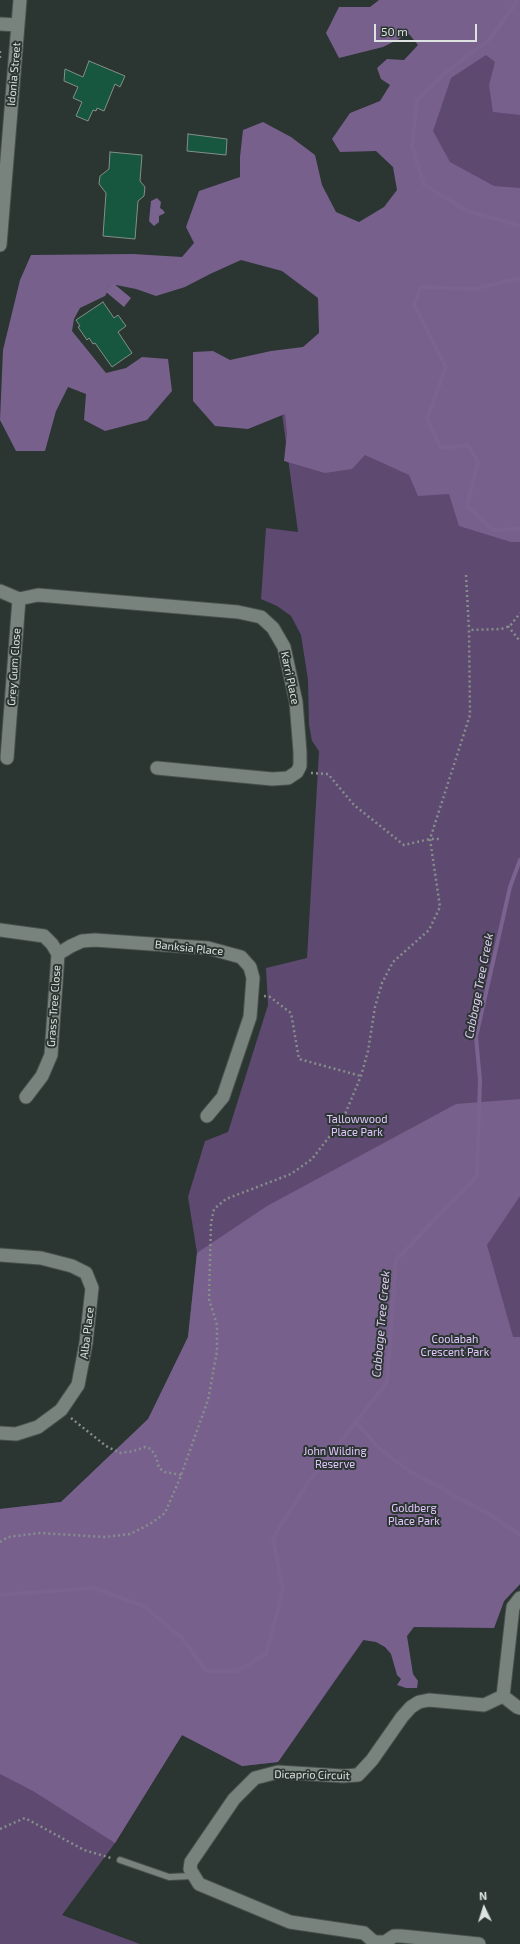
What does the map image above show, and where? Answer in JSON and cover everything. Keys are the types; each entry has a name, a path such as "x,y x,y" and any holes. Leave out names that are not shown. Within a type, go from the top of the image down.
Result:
{"street":[{"name":"Idonia Street","path":"0,244 20,0"},
{"path":"0,24 18,25"},
{"path":"0,591 19,599"},
{"name":"Karri Place","path":"19,599 38,594 238,612 261,617 272,628 284,647 296,702 300,752 300,766 297,772"},
{"name":"Grey Gum Close","path":"7,758 19,599"},
{"path":"157,768 272,779 288,778 297,772"},
{"path":"0,930 44,936 52,944 58,954"},
{"name":"Banksia Place","path":"58,954 77,943 95,940 226,951 241,957 250,967 253,978 246,1033 223,1097 207,1116"},
{"name":"Grass Tree Close","path":"26,1097 42,1076 51,1055 58,954"},
{"name":"Alba Place","path":"0,1255 41,1258 72,1266 86,1273 92,1288 83,1366 78,1386 61,1410 38,1427 16,1434 0,1433"},
{"path":"520,1598 513,1607 503,1696 520,1708"},
{"name":"Dicaprio Circuit","path":"192,1876 190,1869 191,1862 234,1799 255,1778 278,1772 343,1776 358,1775 372,1760 402,1717 411,1707 419,1702 429,1700 484,1704 503,1696"},
{"path":"192,1876 198,1884 211,1891 290,1922 364,1933 372,1941 378,1943 385,1942 394,1936 401,1936 479,1944"}],"lane":[{"path":"120,1860 169,1877 192,1876"}],"path":[{"path":"0,51 0,59"},
{"path":"0,1542 8,1538 40,1534 105,1537 130,1534 150,1524 165,1513 181,1476 208,1400 217,1351 217,1325 209,1299 211,1223 214,1209 226,1199 291,1174 312,1159 343,1119 361,1076 368,1051 375,1007 382,983 393,962 429,930 440,907 430,839 470,715 469,630 466,575"},
{"path":"469,630 501,629 508,626 520,612"},
{"path":"508,626 519,640"},
{"path":"297,772 328,774 354,805 404,845 430,839 441,839"},
{"path":"252,995 270,997 291,1012 299,1059 361,1076"},
{"path":"61,1410 106,1446 120,1453 134,1451 144,1447 151,1449 156,1457 159,1468 165,1472 181,1476"},
{"path":"0,1829 25,1818 84,1850 120,1860"}],"green space":[{"path":"379,0 520,0 520,115 493,112 489,85 495,62 486,55 451,78 433,131 450,162 494,186 520,188 520,542 511,542 459,526 449,494 418,496 409,475 365,455 352,469 325,473 284,461 287,433 285,414 248,429 215,426 193,401 193,352 213,351 230,360 271,351 303,347 319,333 318,298 282,271 241,260 185,287 156,296 136,289 116,285 110,287 105,296 80,308 74,319 72,331 106,373 126,368 142,357 168,359 172,391 147,420 105,431 84,420 86,394 68,387 56,411 45,451 16,451 0,420 3,350 20,280 31,255 133,254 182,257 194,243 186,227 199,191 240,177 240,157 243,130 263,122 291,137 315,155 322,185 336,212 359,222 384,207 397,190 393,167 376,151 340,152 332,139 350,113 380,101 390,85 381,79 377,68 387,59 404,60 418,45 409,34 383,47 339,58 326,33 339,7 370,7"},
{"path":"520,0 520,226 467,211 417,100"},
{"name":"Tallowwood Place Park","path":"520,278 520,1584 504,1601 494,1628 382,1614 278,1762 242,1766 182,1735 115,1843 62,1915 140,1944 0,1944 0,1509 61,1502 149,1419 188,1337 197,1253 188,1197 205,1141 228,1132 268,1005 266,968 307,958 319,751 312,741 309,725 308,680 301,635 291,616 277,606 261,599 266,528 298,532 278,384"},
{"name":"John Wilding Reserve","path":"520,1099 520,1196 487,1245 513,1337 520,1337 520,1584 504,1601 494,1628 414,1627 407,1636 413,1674 418,1681 417,1688 406,1688 397,1685 401,1679 397,1675 391,1654 385,1647 376,1642 363,1640 278,1762 242,1766 182,1735 115,1843 33,1791 0,1774 0,1509 61,1502 148,1419 188,1337 197,1253 267,1206 456,1104"}],"shaded area":[{"path":"157,198 161,202 160,208 165,213 159,216 159,222 154,226 149,221 151,201"},
{"path":"113,283 131,298 124,307 106,292"}],"building":[{"path":"89,61 125,76 120,87 115,84 104,111 97,108 96,111 93,110 88,121 76,116 82,102 73,98 78,87 64,81 65,69 83,77"},
{"path":"188,134 227,139 226,155 187,151"},
{"path":"110,152 142,155 140,181 145,187 144,196 138,201 135,239 103,236 106,193 99,184 100,176 109,169"},
{"path":"103,302 114,318 118,315 126,326 118,332 132,353 112,367 95,343 93,344 89,338 87,340 78,327 80,326 76,320"}],"waterway":[{"name":"Cabbage Tree Creek","path":"518,0 490,39 446,72 417,100 412,146 424,185 467,211 520,226"},
{"name":"Cabbage Tree Creek","path":"520,278 474,289 421,287 414,305 446,367 427,419 441,448 468,445 478,462 467,506 493,530 520,529"},
{"name":"Cabbage Tree Creek","path":"0,1595 93,1588 144,1606 182,1638 206,1671 237,1671 266,1654 283,1590 273,1538 307,1484 387,1382 396,1260 477,1176 480,1080 476,1037 510,887 520,860"},
{"path":"356,1422 378,1447 409,1471 487,1513 520,1535"}],"park label":[{"name":"Coolabah Crescent Park","path":"455,1345"},
{"name":"Goldberg Place Park","path":"414,1514"}]}
